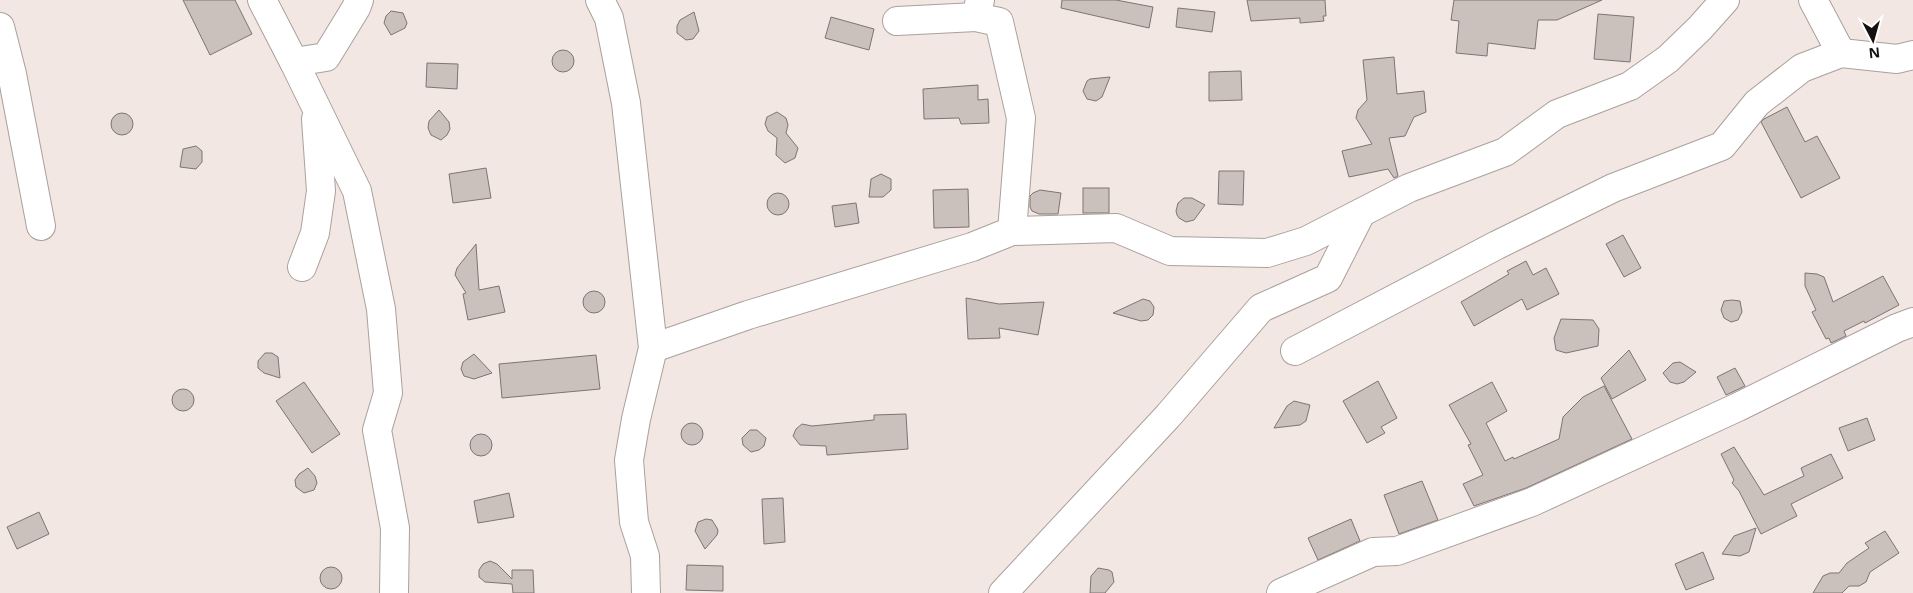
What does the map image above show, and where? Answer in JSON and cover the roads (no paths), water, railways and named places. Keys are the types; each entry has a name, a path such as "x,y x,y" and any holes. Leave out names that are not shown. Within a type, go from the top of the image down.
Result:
{"street":[{"path":"262,0 357,191 381,308 388,393 378,430 394,528 394,593"},
{"path":"294,62 326,57 359,0"},
{"path":"600,0 609,18 626,102 654,348 636,419 629,460 634,522 645,556 646,593"},
{"path":"654,348 748,315 972,247 1012,231 1116,228 1170,251 1267,253 1306,241 1409,188 1505,152 1557,114 1630,86 1668,59 1725,0"},
{"path":"1813,0 1841,53"},
{"path":"897,21 978,9 999,22 1021,118 1012,231"},
{"path":"0,26 12,74 42,226"},
{"path":"1295,351 1497,245 1596,197 1722,146 1757,103 1802,68 1841,53 1897,59 1913,55"},
{"path":"302,267 315,233 321,192 315,104"},
{"path":"1003,593 1168,416 1261,308 1328,278 1361,213"},
{"path":"1282,593 1373,552 1397,551 1532,502 1738,407 1897,328 1913,322"}]}
